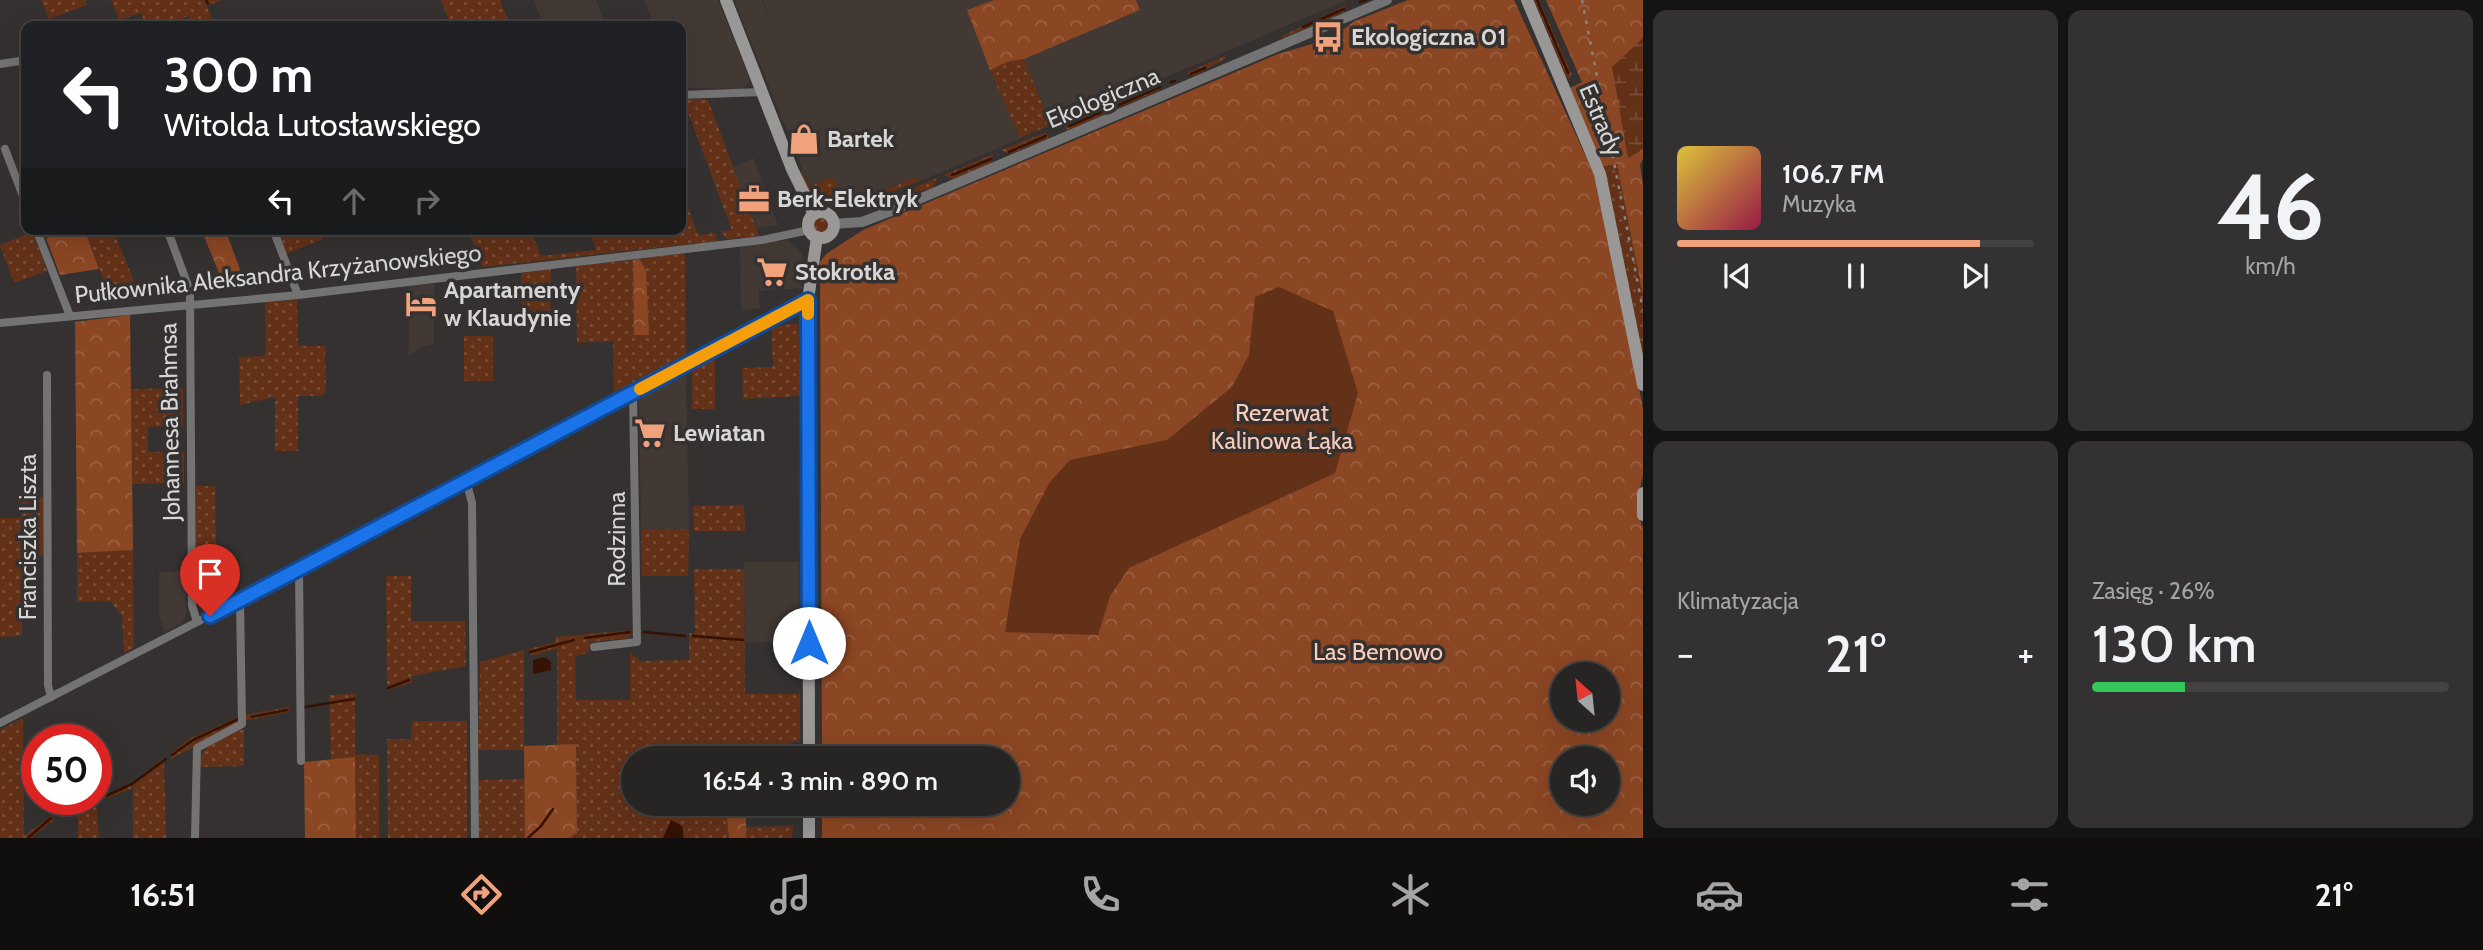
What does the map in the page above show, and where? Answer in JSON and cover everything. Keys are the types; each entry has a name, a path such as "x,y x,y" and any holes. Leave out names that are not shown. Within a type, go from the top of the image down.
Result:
{"main road":[{"path":"726,0 814,214"},
{"name":"Estrady","path":"1526,2 1600,174 1643,385"},
{"path":"809,746 808,300 813,233 808,221 814,214 827,214 833,224 827,236 813,233"},
{"path":"1643,493 1643,515"},
{"path":"809,816 809,838"}],"street":[{"name":"Ekologiczna","path":"833,224 862,222 891,211 1384,0"},
{"path":"0,64 21,61"},
{"path":"686,95 762,92"},
{"path":"5,149 21,191"},
{"name":"Pułkownika Aleksandra Krzyżanowskiego","path":"0,323 298,295 813,233"},
{"path":"38,235 70,316"},
{"name":"Johannesa Brahmsa","path":"169,235 190,291 192,605 197,622"},
{"path":"274,235 298,295"},
{"path":"0,723 240,600 808,300"},
{"name":"Franciszka Liszta","path":"47,375 48,685 51,697"},
{"name":"Rodzinna","path":"594,647 637,642 634,393"},
{"path":"466,480 472,503 475,838"},
{"path":"299,569 301,761"},
{"path":"195,838 197,748 242,724 240,600"}],"shaded area":[{"path":"534,0 596,0 604,21 542,21"},
{"path":"644,0 718,0 750,80 744,89 686,88 686,21 652,21"},
{"path":"734,0 762,0 774,27 763,0 994,0 968,11 1020,139 923,180 913,178 871,196 842,199 833,177 809,185"},
{"path":"1136,0 1347,0 1051,126 1024,59 1140,10"},
{"path":"753,158 778,225 756,228 733,167"},
{"path":"787,240 802,254 802,288 759,291 760,308 741,311 740,247"},
{"path":"434,283 434,344 426,345 409,355 409,286"},
{"path":"686,372 689,529 641,530 639,396"},
{"path":"744,562 799,562 800,642 745,642"},
{"path":"185,571 186,616 180,624 164,632 159,615 159,572"},
{"path":"544,657 551,662 551,670 533,674 533,660"},
{"path":"671,820 682,826 684,838 663,838"}],"green space":[{"path":"41,0 85,0 87,5 49,19"},
{"path":"111,0 222,0 207,6 213,21 190,21 188,16 176,21 144,21 141,13 119,20"},
{"path":"441,0 500,0 508,21 449,21"},
{"path":"994,0 1136,0 1140,10 1024,59 1007,62 990,70 967,10"},
{"name":"Las Bemowo","path":"1408,0 1514,0 1598,183 1643,408 1643,476 1638,496 1638,515 1643,528 1643,838 822,838 822,816 1020,816 1020,746 822,746 820,262 826,254 863,230 1278,54 1338,33 1355,21","holes":["1256,325 1325,473 1250,338"]},
{"path":"1534,0 1539,0 1572,75 1570,79 1566,77"},
{"path":"1546,0 1643,0 1643,159 1640,165 1643,184 1643,296 1617,164 1603,166 1570,88 1582,82"},
{"path":"1346,5 1344,12 1283,38 1282,36"},
{"path":"1643,38 1643,149 1628,158 1612,67"},
{"path":"1225,56 1226,58 1194,76 1186,73"},
{"path":"1024,59 1051,125 1020,138 990,70 1007,62"},
{"path":"1161,83 1158,91 1120,107 1114,103"},
{"path":"686,99 708,100 759,236 727,239 721,232 732,230 686,107"},
{"path":"1106,107 1105,114 1068,130 1063,125"},
{"path":"1046,132 1049,138 1010,154 1001,150"},
{"path":"993,154 991,163 953,179 944,175"},
{"path":"1617,163 1643,296 1643,362 1603,166"},
{"path":"802,170 809,186 833,177 843,198 871,196 913,178 922,180 846,211 816,193 812,196 803,180"},
{"path":"937,178 933,188 885,200"},
{"path":"686,202 698,235 715,233 717,241 483,267 470,235 532,235 541,256 596,250 591,235 686,235"},
{"path":"818,216 824,216 829,224 827,230 818,232 813,227 813,221"},
{"path":"25,235 34,235 47,271 14,283 0,245"},
{"path":"86,235 115,235 141,299 112,302"},
{"path":"86,235 99,269 60,275 46,238"},
{"path":"203,235 227,235 247,288 226,290"},
{"path":"279,235 321,235 323,239 286,254"},
{"path":"685,253 686,357 614,396 613,341 577,343 576,266 633,260 634,335 648,335 646,270 639,259"},
{"path":"639,259 646,270 649,335 634,335 633,260"},
{"path":"551,269 550,326 521,327 521,273"},
{"name":"Rezerwat Kalinowa Łąka","path":"1279,287 1333,311 1358,393 1335,473 1129,568 1110,596 1098,635 1005,632 1020,539 1050,482 1070,460 1167,440 1232,387 1249,355 1255,297"},
{"path":"297,300 298,346 325,346 326,392 322,396 298,396 298,451 275,451 275,397 240,405 239,357 263,356 266,353 265,302"},
{"path":"130,315 133,550 77,553 75,322"},
{"path":"798,323 801,396 743,399 742,368 773,367 771,327"},
{"path":"464,336 493,336 493,381 464,381"},
{"path":"715,356 715,409 692,409 692,369"},
{"path":"183,388 183,426 148,427 148,452 184,452 184,483 132,484 131,389"},
{"path":"196,486 215,486 216,554 196,553"},
{"path":"44,497 45,555 22,557 22,636 0,637 0,518 21,518 21,498"},
{"path":"744,505 745,531 694,531 693,506"},
{"path":"689,529 688,576 642,576 641,530"},
{"path":"133,550 134,648 124,653 122,616 110,601 77,602 77,553"},
{"path":"694,569 744,569 745,694 800,694 800,742 791,742 791,746 621,746 621,816 730,816 729,838 568,838 577,833 576,744 557,745 557,649 531,656 529,649 556,642 556,637 633,630 629,638 590,642 588,653 575,656 576,700 630,700 630,653 641,661 689,660 689,633 695,633"},
{"path":"386,576 411,576 411,621 465,621 466,666 412,676 411,683 387,690"},
{"path":"524,650 524,750 478,750 480,662"},
{"path":"355,694 355,754 379,755 379,838 356,838 355,757 331,760 329,695"},
{"path":"289,707 289,712 244,721 244,715"},
{"path":"238,717 238,723 171,759 171,753 189,739"},
{"path":"23,718 21,815 24,815 24,836 52,815 53,821 31,838 0,838 0,730"},
{"path":"412,721 467,721 467,838 388,838 387,739 411,739"},
{"path":"244,729 244,766 199,767 203,752 208,746"},
{"path":"576,744 577,833 568,838 525,838 524,746"},
{"path":"355,757 356,838 305,838 304,762"},
{"path":"164,758 166,838 133,838 133,788 112,796 112,792 134,782"},
{"path":"525,779 525,838 479,838 479,780"},
{"path":"78,815 97,815 99,838 78,838"},
{"path":"729,816 746,816 746,838 729,838"},
{"path":"793,826 792,838 746,838 746,827"}],"waterway":[{"path":"206,0 208,4"},
{"path":"1360,2 1366,0"},
{"path":"1537,0 1568,73"},
{"path":"1303,27 1344,9"},
{"path":"1191,74 1205,68"},
{"path":"1171,82 1175,81"},
{"path":"1119,105 1160,87"},
{"path":"1069,126 1104,111"},
{"path":"1009,152 1046,136"},
{"path":"952,175 991,159"},
{"path":"585,638 630,632"},
{"path":"644,632 685,636"},
{"path":"693,636 743,640"},
{"path":"530,652 574,640"},
{"path":"388,688 409,680"},
{"path":"305,707 354,699"},
{"path":"252,717 287,710"},
{"path":"172,755 193,740 238,719"},
{"path":"112,793 132,784 166,759"},
{"path":"528,838 553,809"},
{"path":"28,838 51,818"}],"railway":[{"path":"1582,0 1643,310"}],"slow traffic":[{"path":"640,389 808,300 808,314"}],"place":[{"name":"Ekologiczna 01","path":"1328,37"},
{"name":"Bartek","path":"804,139"},
{"name":"Berk-Elektryk","path":"754,199"},
{"name":"Stokrotka","path":"772,272"},
{"name":"Apartamenty w Klaudynie","path":"421,304"},
{"name":"Lewiatan","path":"650,433"}],"route":[{"path":"210,616 808,300 809,643"}]}
